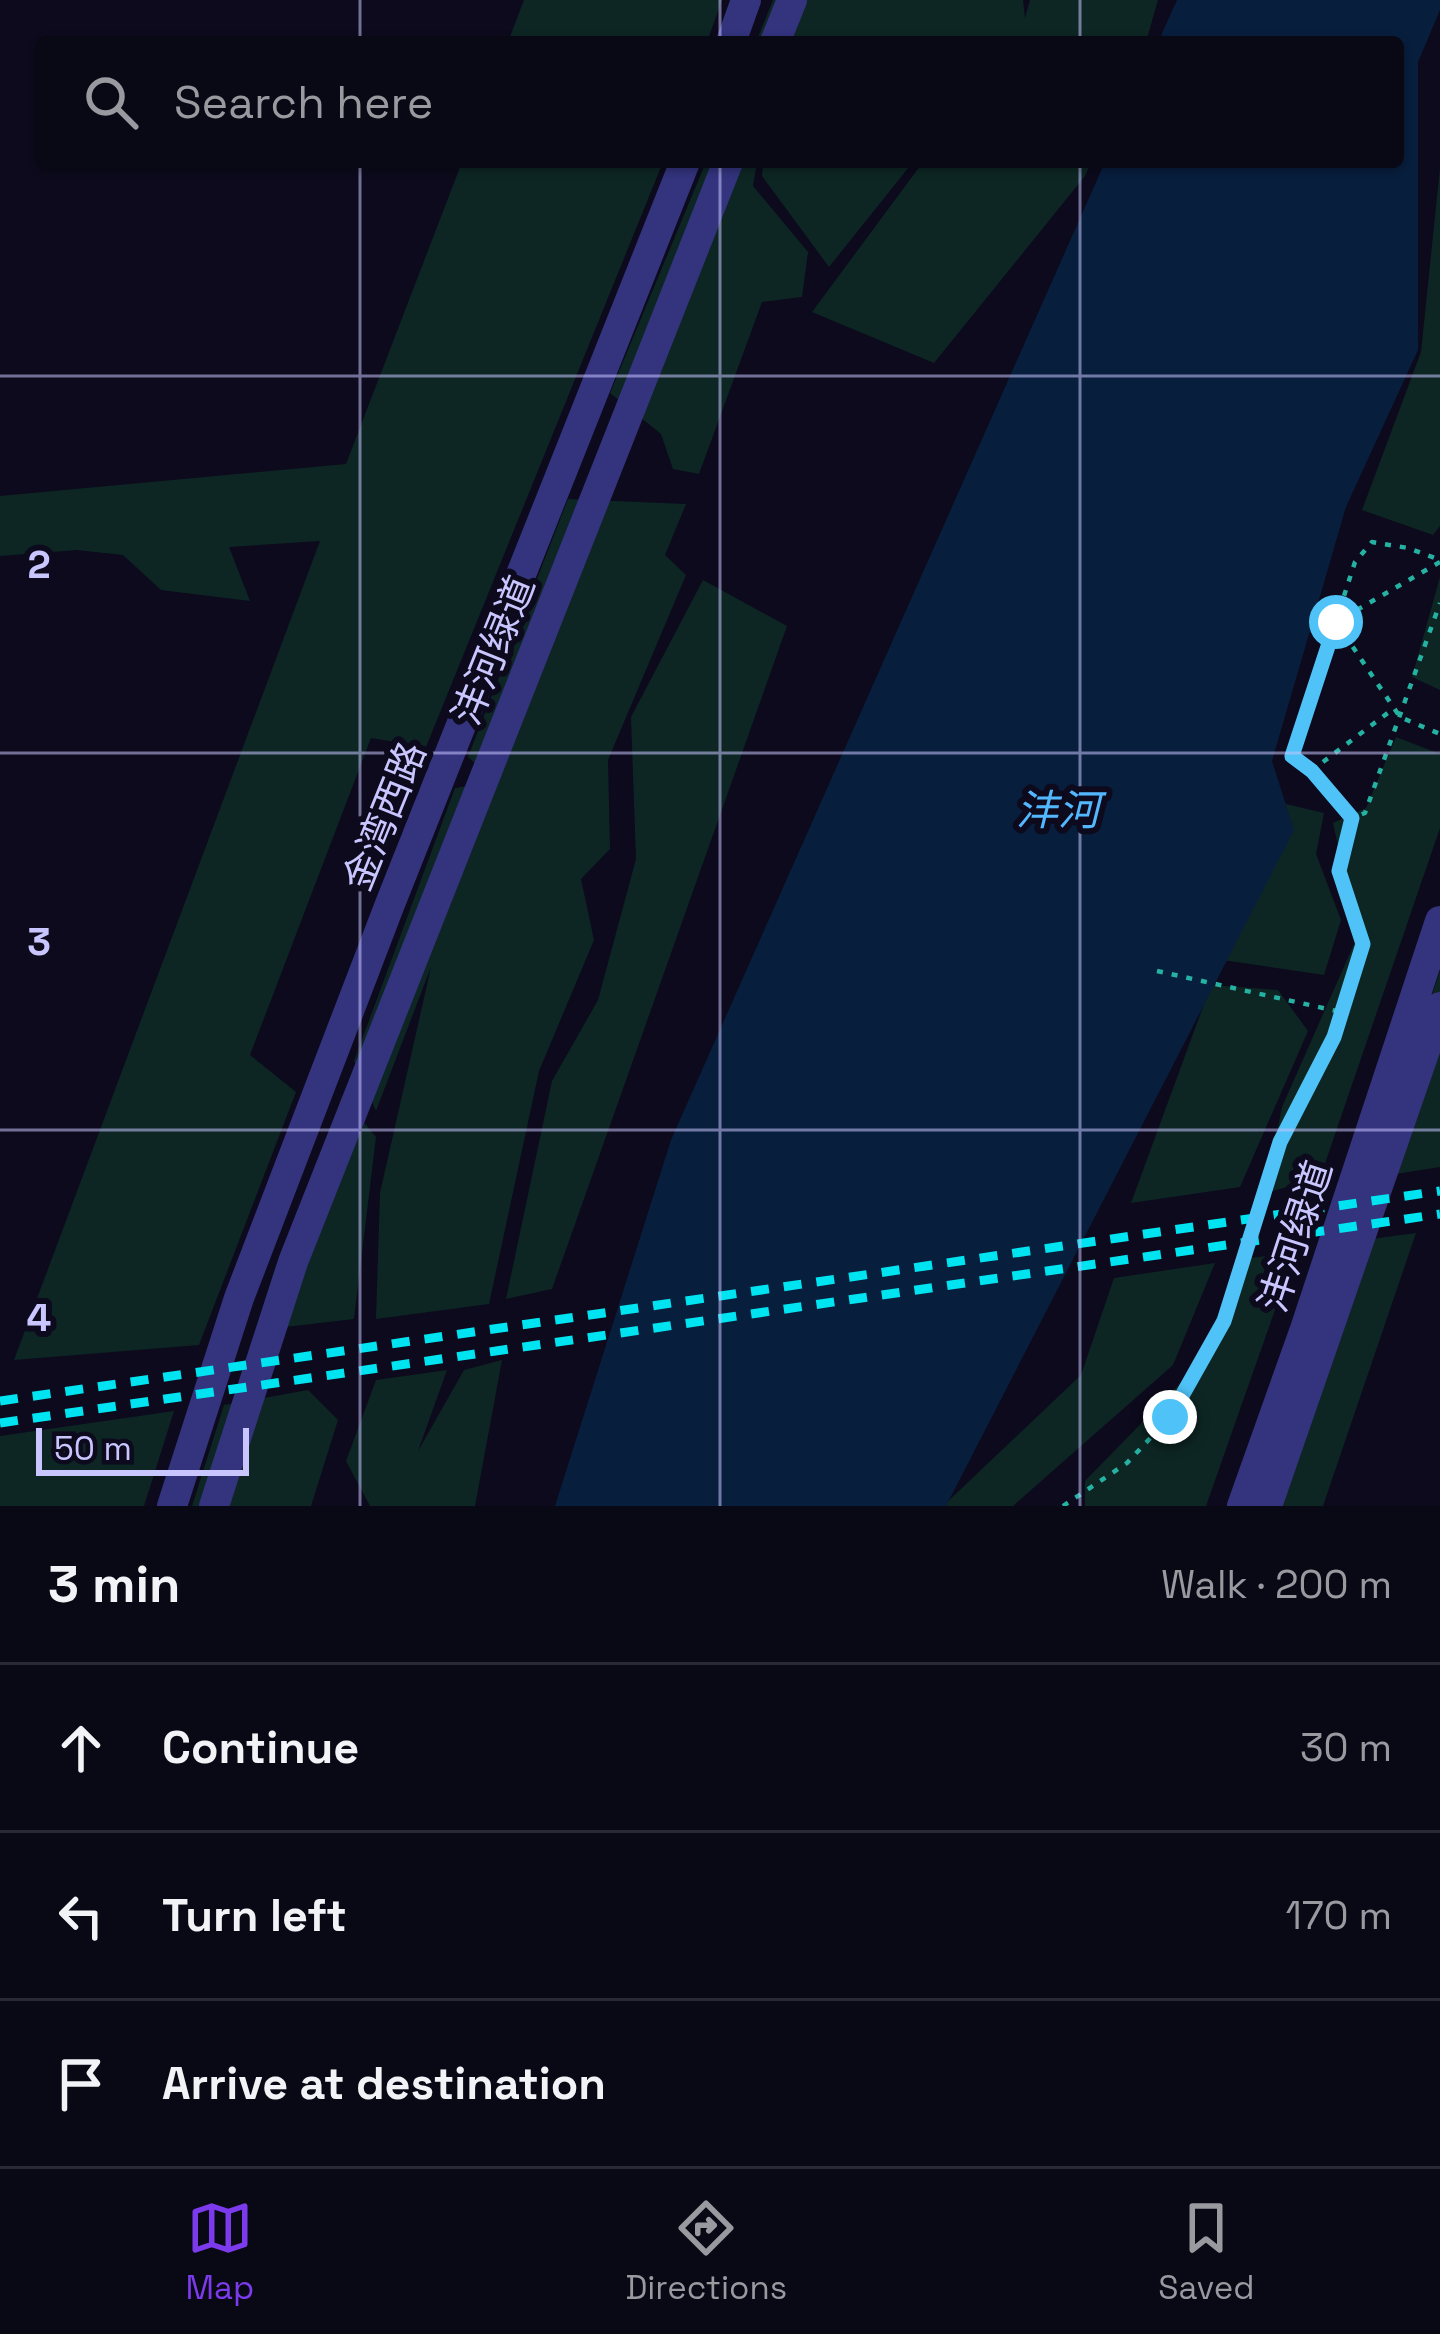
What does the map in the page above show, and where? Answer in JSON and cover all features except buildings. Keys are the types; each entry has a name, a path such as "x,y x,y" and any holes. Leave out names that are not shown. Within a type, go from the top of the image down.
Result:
{"street":[{"path":"732,36 746,0"},
{"path":"777,36 792,0"},
{"name":"金湾西路","path":"172,1506 239,1298 683,168"},
{"name":"沣河绿道","path":"214,1506 293,1262 726,168"},
{"name":"沣河绿道","path":"1242,1506 1440,921"},
{"path":"1267,1506 1440,1007"}],"path":[{"path":"1352,818 1312,771 1292,756 1355,562 1372,542 1408,548 1440,561"},
{"path":"1336,622 1440,561"},
{"path":"1352,818 1365,813 1440,603"},
{"path":"1336,622 1400,717 1440,734"},
{"path":"1312,771 1393,708"},
{"path":"1063,1506 1127,1463 1170,1417 1224,1321 1280,1142 1334,1037 1363,944 1339,871 1352,818"},
{"path":"1157,971 1341,1012"},
{"path":"1083,1492 1083,1506"}],"green space":[{"path":"524,0 722,0 709,36 510,36"},
{"path":"773,0 1023,0 1025,18 1030,0 1158,0 1148,36 758,36"},
{"path":"460,168 661,168 426,747 371,738 250,1055 296,1092 199,1345 14,1360 320,541 229,547 250,601 161,590 123,555 77,550 0,556 0,496 346,464"},
{"path":"704,168 756,168 753,186 808,252 802,297 762,302 699,474 673,469 661,434 610,393"},
{"path":"763,168 908,168 829,267 762,176"},
{"path":"919,168 1088,168 934,363 812,312"},
{"path":"1440,168 1440,526 1433,535 1362,510 1421,352"},
{"path":"568,499 686,504 665,555 686,575 608,760 610,849 581,879 594,940 539,1071 489,1304 376,1319 380,1193 431,967 376,1111 354,1061 455,788 496,782 468,757"},
{"path":"1440,577 1440,690 1412,677"},
{"path":"703,580 787,626 552,1289 506,1299 552,1081 598,1000 636,859 631,717"},
{"path":"1396,737 1440,754 1440,828 1320,1178 1265,1193 1282,1107 1358,935 1333,823 1366,808"},
{"path":"1282,803 1324,813 1316,854 1341,920 1324,975 1223,960"},
{"path":"1440,971 1440,1167 1370,1178"},
{"path":"1211,985 1278,990 1308,1031 1240,1187 1131,1203"},
{"path":"342,1096 376,1137 354,1319 268,1329"},
{"path":"1416,1233 1323,1506 1248,1506 1341,1243"},
{"path":"1295,1253 1206,1506 1085,1506 1085,1481 1198,1365 1240,1259"},
{"path":"1215,1263 1173,1365 1013,1506 943,1506 1081,1375 1114,1278"},
{"path":"502,1360 475,1506 370,1506 346,1461 376,1380 447,1370 418,1451 464,1370"},
{"path":"308,1390 338,1420 311,1506 192,1506 224,1405"},
{"path":"174,1411 144,1506 0,1506 0,1436"}],"water":[{"name":"沣河","path":"1177,0 1440,0 1418,62 1418,350 1346,507 1272,761 1294,830 946,1506 555,1506 671,1140 1102,168 1404,168 1404,36 1161,36"}],"railway":[{"path":"0,1401 1440,1191"},
{"path":"0,1423 1440,1214"}],"route":[{"path":"1170,1417 1224,1321 1280,1142 1334,1037 1363,944 1339,871 1352,818 1312,771 1292,756 1336,622"}]}
